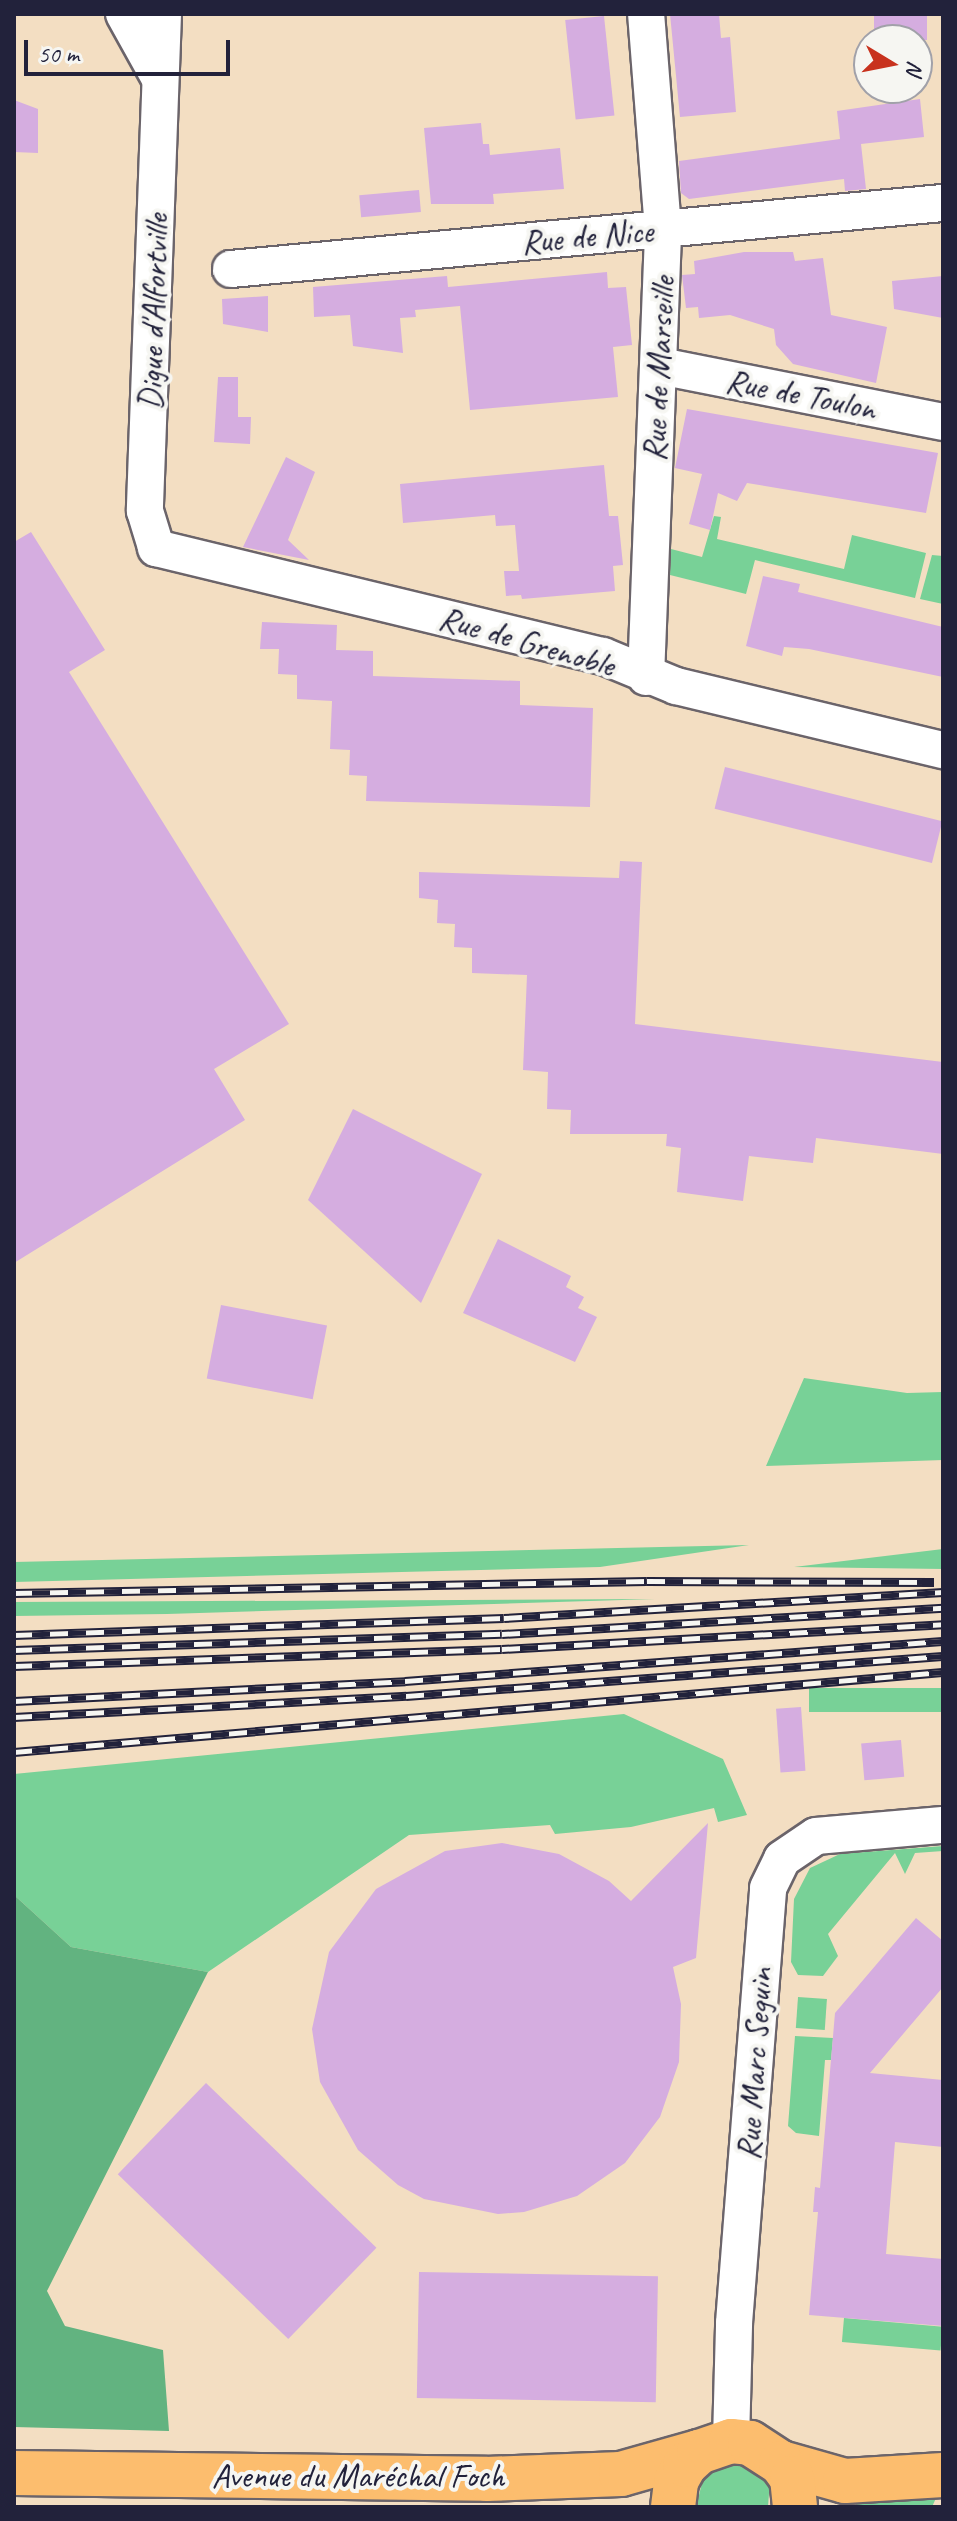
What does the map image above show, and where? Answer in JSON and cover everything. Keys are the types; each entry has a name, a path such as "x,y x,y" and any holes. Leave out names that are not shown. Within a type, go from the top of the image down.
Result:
{"main road":[{"path":"673,2507 676,2481 715,2447 759,2447 781,2463 792,2478 795,2507"},
{"name":"Avenue du Maréchal Foch","path":"14,2473 486,2479 621,2474 715,2447"},
{"path":"781,2463 845,2481 943,2475"}],"street":[{"path":"124,14 158,75"},
{"name":"Digue d'Alfortville","path":"156,548 145,511 158,75 163,14"},
{"name":"Rue de Marseille","path":"646,14 663,229 646,677"},
{"name":"Rue de Nice","path":"231,269 943,203"},
{"name":"Rue de Toulon","path":"660,366 943,422"},
{"name":"Rue de Grenoble","path":"156,548 603,656 646,677 943,750"},
{"name":"Rue Marc Seguin","path":"715,2447 734,2323 768,1888 782,1859 816,1836 943,1825"}],"green space":[{"path":"714,516 721,517 717,539 844,569 852,535 926,553 915,598 755,560 746,594 670,575 671,549 702,557"},
{"path":"932,555 943,556 943,604 920,599"},
{"path":"804,1378 907,1393 943,1392 943,1460 766,1466"},
{"path":"749,1545 600,1567 14,1582 14,1562"},
{"path":"943,1549 943,1569 794,1567"},
{"path":"655,1599 167,1614 14,1616 14,1602"},
{"path":"809,1688 943,1688 943,1712 809,1712"},
{"path":"624,1714 723,1759 747,1815 718,1822 714,1808 631,1827 555,1834 550,1825 409,1835 208,1972 71,1947 14,1895 14,1774"},
{"path":"943,1846 943,1851 915,1853 905,1874 895,1853 828,1934 838,1956 823,1976 798,1975 791,1962 794,1899 810,1868 840,1854"},
{"path":"14,1895 71,1947 208,1972 47,2291 65,2326 163,2350 169,2431 14,2427"},
{"path":"798,1997 827,1999 825,2030 796,2028"},
{"path":"795,2036 833,2038 831,2060 825,2060 819,2136 796,2133 788,2126"},
{"path":"844,2318 943,2327 941,2351 842,2342"},
{"path":"736,2462 749,2464 770,2480 768,2507 696,2507 703,2479 712,2470"},
{"path":"943,2485 943,2498 936,2498 932,2507 856,2507 856,2492"}],"building":[{"path":"670,14 719,14 721,38 730,37 736,112 680,117"},
{"path":"874,14 927,14 927,24 874,24"},
{"path":"604,16 614,115 576,120 565,20"},
{"path":"14,100 38,109 38,153 14,152"},
{"path":"885,104 921,104 924,137 861,144 866,189 845,191 844,179 689,199 681,193 679,161 840,139 837,111"},
{"path":"481,123 483,144 489,144 490,155 560,148 564,189 493,194 494,204 431,204 424,128"},
{"path":"419,190 421,212 361,217 359,195"},
{"path":"744,252 793,252 795,261 823,258 831,315 887,327 876,383 793,364 776,345 774,329 730,315 699,318 698,307 686,308 682,275 695,274 694,261"},
{"path":"607,272 608,288 626,287 632,345 613,347 618,397 470,410 460,306 415,310 416,317 400,318 403,353 353,346 350,315 314,317 313,287 447,276 448,287"},
{"path":"943,276 943,318 894,309 892,281"},
{"path":"268,296 268,332 223,324 222,299"},
{"path":"218,377 238,377 238,417 251,417 250,444 214,442"},
{"path":"687,409 938,453 926,513 747,483 737,501 718,493 710,530 689,524 702,474 675,468"},
{"path":"286,457 315,472 288,540 309,560 243,547"},
{"path":"604,465 609,516 618,516 623,565 613,566 615,591 522,599 521,595 506,596 504,571 519,571 515,525 496,526 495,515 403,523 400,484"},
{"path":"31,532 105,650 69,672 289,1024 214,1069 245,1120 14,1263 14,542"},
{"path":"763,576 800,584 798,592 943,627 943,677 809,649 784,647 782,656 746,646"},
{"path":"262,622 337,625 336,650 373,651 373,676 520,681 520,705 593,708 590,807 366,801 367,776 349,775 350,750 330,749 332,701 297,699 297,675 278,674 279,649 260,649"},
{"path":"725,767 942,821 932,863 715,809"},
{"path":"620,861 642,862 635,1024 943,1062 943,1154 816,1138 813,1163 749,1156 743,1201 677,1192 681,1148 666,1146 667,1134 570,1134 571,1110 547,1109 548,1072 523,1070 527,975 472,973 472,948 454,947 455,924 437,923 438,900 419,898 419,872 619,878"},
{"path":"353,1109 482,1174 421,1303 308,1200"},
{"path":"498,1239 571,1276 566,1287 584,1297 578,1308 597,1317 575,1362 463,1313"},
{"path":"221,1305 327,1326 313,1399 207,1379"},
{"path":"801,1707 805,1771 781,1773 776,1709"},
{"path":"901,1740 904,1777 864,1780 861,1743"},
{"path":"708,1823 696,1958 673,1967 681,2004 679,2062 660,2117 625,2163 577,2196 524,2212 498,2214 424,2199 398,2185 358,2150 320,2082 312,2029 329,1952 376,1889 445,1851 502,1843 559,1854 609,1881 631,1901"},
{"path":"916,1918 943,1941 943,1987 870,2073 943,2080 943,2147 895,2142 886,2254 943,2259 943,2326 809,2315 818,2212 813,2212 815,2187 820,2188 835,2013"},
{"path":"206,2083 376,2248 288,2339 118,2174"},
{"path":"419,2272 658,2276 656,2402 417,2398"}],"railway":[{"path":"14,1593 647,1581 934,1582"},
{"path":"14,1635 504,1618 943,1592"},
{"path":"14,1650 502,1634 943,1608"},
{"path":"14,1666 502,1649 943,1624"},
{"path":"14,1701 405,1681 943,1641"},
{"path":"14,1717 406,1696 943,1656"},
{"path":"14,1752 943,1672"}]}
